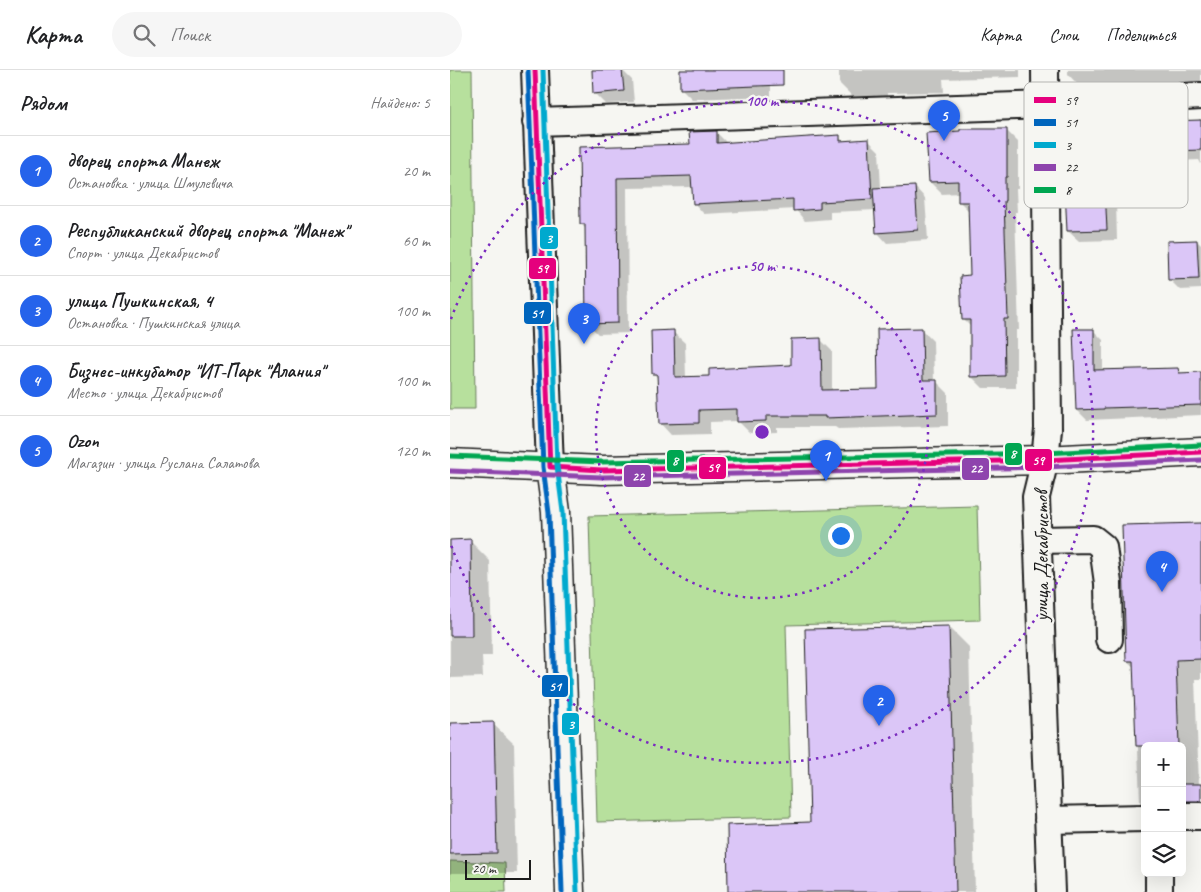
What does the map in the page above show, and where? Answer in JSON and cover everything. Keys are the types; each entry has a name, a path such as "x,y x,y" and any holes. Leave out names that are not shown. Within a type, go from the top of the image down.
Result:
{"main road":[{"path":"450,464 602,470 1045,460 1201,452"},
{"path":"550,468 556,512 570,892"}],"street":[{"path":"535,70 550,468"},
{"path":"1188,97 1201,96"},
{"path":"536,122 1024,106"},
{"name":"улица Декабристов","path":"1047,208 1048,429 1045,460 1036,497 1051,892"},
{"path":"1038,540 1093,538 1103,547 1108,584 1109,639"},
{"path":"1186,816 1201,816"},
{"path":"1048,820 1141,818"},
{"path":"1159,877 1160,892"}],"green space":[{"path":"450,70 472,70 475,409 450,409"},
{"path":"977,506 980,620 786,625 791,817 597,822 589,516"},
{"path":"450,861 505,863 506,892 450,892"}],"building":[{"path":"592,70 622,70 624,91 593,94"},
{"path":"680,70 783,70 783,85 680,89"},
{"path":"1188,120 1201,120 1201,150 1188,150"},
{"path":"960,129 1007,129 1007,177 1005,177 1004,201 1008,319 1004,319 1005,376 970,377 970,320 962,320 960,276 970,275 968,202 958,202 958,181 929,182 926,133 960,131"},
{"path":"717,131 717,143 840,135 840,141 869,139 872,199 820,202 820,209 793,211 793,199 693,204 691,176 617,178 618,323 586,324 585,224 580,224 579,147 690,144 689,132"},
{"path":"915,186 918,230 876,233 873,188"},
{"path":"1066,208 1106,208 1107,230 1067,231"},
{"path":"1197,240 1199,279 1168,280 1167,241"},
{"path":"922,328 923,380 937,380 937,414 825,418 825,416 766,416 766,421 737,422 737,409 699,410 699,423 659,424 657,374 652,374 651,331 674,330 675,377 709,376 709,369 791,365 791,339 821,338 822,390 878,389 877,329"},
{"path":"1073,329 1094,329 1094,370 1178,368 1179,373 1201,372 1201,405 1076,410"},
{"path":"1201,523 1201,659 1176,660 1179,742 1141,742 1141,746 1136,746 1133,661 1126,661 1122,525"},
{"path":"471,539 472,636 450,636 450,540"},
{"path":"949,626 956,892 728,892 727,825 810,822 805,629"},
{"path":"494,722 497,853 450,854 450,723"},
{"path":"1186,784 1201,784 1201,801 1186,801"}],"transit line":[{"name":"51","path":"528,70 543,467 549,513 562,892"},
{"name":"59","path":"535,70 550,467"},
{"name":"3","path":"543,70 557,466 563,512 577,892"},
{"name":"8","path":"450,456 602,462 1045,453 1201,445"},
{"name":"59","path":"550,467 602,470 1045,460 1201,452"},
{"name":"22","path":"450,471 602,477 1045,467 1201,460"}],"place":[{"name":"Ozon","path":"944,141"},
{"name":"улица Пушкинская, 4","path":"584,344"},
{"name":"дворец спорта Манеж","path":"826,481"},
{"name":"Бизнес-инкубатор \"ИТ-Парк \"Алания\"","path":"1162,592"},
{"name":"Республиканский дворец спорта \"Манеж\"","path":"879,726"}]}
